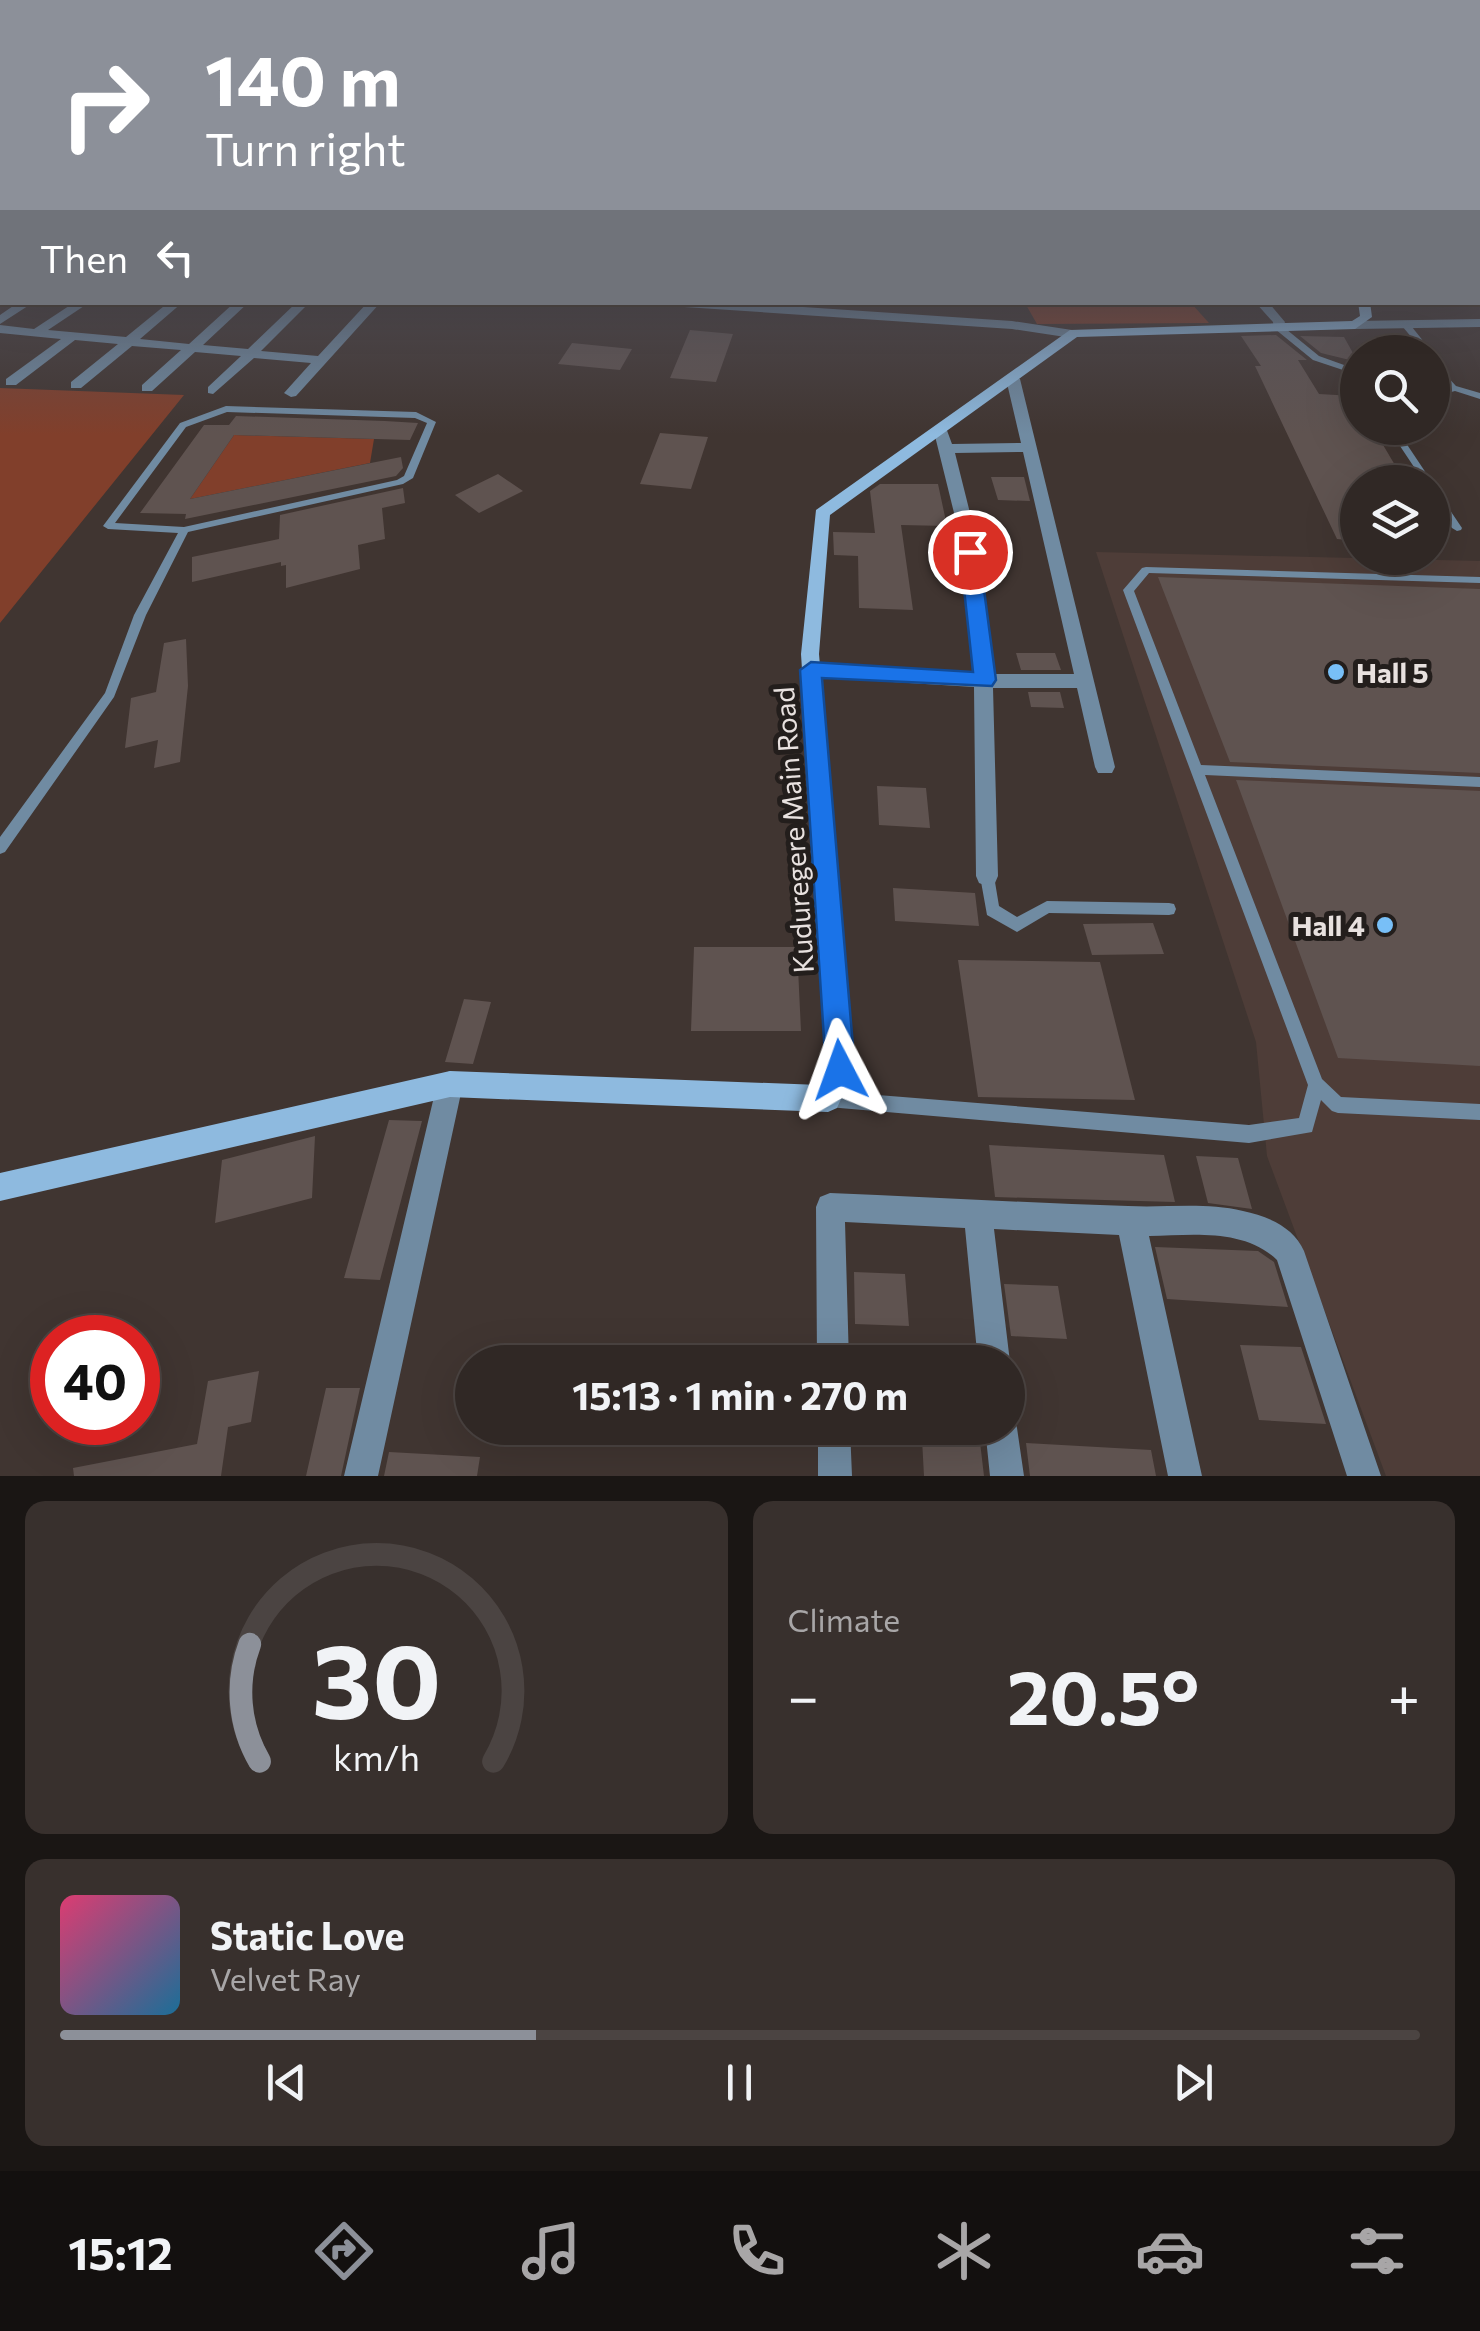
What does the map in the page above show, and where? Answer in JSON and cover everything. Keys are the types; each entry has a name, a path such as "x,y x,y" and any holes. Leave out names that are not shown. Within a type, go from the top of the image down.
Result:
{"street":[{"path":"0,320 23,305"},
{"path":"35,333 79,305"},
{"path":"76,385 173,305"},
{"path":"147,388 240,305"},
{"path":"213,390 301,305"},
{"path":"291,393 372,305"},
{"path":"697,305 917,321 1009,320 1072,334 1480,323"},
{"path":"867,305 870,318"},
{"path":"914,305 917,321"},
{"path":"1263,305 1279,322 1278,327"},
{"path":"1355,325 1366,317 1364,305"},
{"path":"0,329 319,360"},
{"name":"Kuduregere Main Road","path":"828,1099 840,1070 811,670 818,522 822,513 944,439 1072,334"},
{"path":"11,382 71,337"},
{"path":"1014,379 1106,767"},
{"path":"987,876 985,680 966,519 944,439 1030,447"},
{"path":"811,670 985,680 1085,681"},
{"path":"0,1186 450,1084 828,1099"},
{"path":"361,1476 450,1084"},
{"path":"833,1345 830,1207 1248,1225 1277,1234 1290,1251 1364,1476"},
{"path":"978,1214 992,1345"},
{"path":"1132,1221 1185,1476"},
{"path":"834,1445 835,1476"},
{"path":"1003,1445 1007,1476"}],"lane":[{"path":"1405,324 1414,335"},
{"path":"1278,327 1316,358 1340,367"},
{"path":"1450,384 1480,396"},
{"path":"1450,392 1453,388"},
{"path":"0,848 110,694 140,615 184,530 408,478 432,422 416,415 245,409 199,416 171,438 108,524 112,528 184,530"},
{"path":"1450,518 1456,528"},
{"path":"1480,580 1146,570 1128,590 1316,1084 1338,1105 1480,1112"},
{"path":"1196,770 1480,782"},
{"path":"987,876 992,910 1001,920 1018,926 1047,907 1169,909"},
{"path":"828,1099 1249,1134 1306,1126 1316,1084"}],"shaded area":[{"path":"1026,305 1193,305 1209,323 1037,324"},
{"path":"0,388 184,395 0,623"},
{"path":"234,435 374,439 370,463 190,499"},
{"path":"1096,552 1340,558 1340,575 1450,575 1450,560 1480,561 1480,1476 1386,1476 1267,1156 1256,1042"}],"building":[{"path":"690,330 733,334 716,382 670,378"},
{"path":"1276,335 1307,360 1298,360 1319,394 1340,395 1340,445 1383,445 1395,465 1340,465 1340,539 1255,366 1261,366 1241,336"},
{"path":"1300,336 1340,337 1340,358 1321,353"},
{"path":"572,343 632,349 620,370 558,364"},
{"path":"236,416 418,423 410,440 234,435 190,499 401,457 403,468 396,476 185,519 186,514 140,513 204,425 229,425"},
{"path":"660,433 708,437 691,489 640,484"},
{"path":"498,474 523,491 479,513 455,495"},
{"path":"991,477 1024,477 1030,501 998,500"},
{"path":"880,484 938,484 947,526 901,525 913,610 859,608 858,556 834,555 833,532 875,533 870,491"},
{"path":"403,488 405,503 382,508 385,539 358,545 360,569 286,588 286,565 281,566 281,562 192,582 192,557 279,539 280,515"},
{"name":"Hall 5","path":"1158,577 1480,589 1480,773 1230,762"},
{"path":"186,639 188,686 180,762 154,768 158,740 125,748 131,698 156,692 164,643"},
{"path":"1016,653 1055,653 1061,670 1021,670"},
{"path":"1028,692 1060,692 1064,708 1031,707"},
{"name":"Hall 4","path":"1236,780 1480,791 1480,1066 1338,1058"},
{"path":"877,786 926,788 930,828 879,825"},
{"path":"893,888 975,893 979,926 895,921"},
{"path":"1153,923 1164,954 1092,955 1083,924"},
{"path":"694,947 797,947 801,1031 691,1031"},
{"path":"958,960 1100,962 1135,1100 978,1097"},
{"path":"464,999 491,1002 473,1064 445,1062"},
{"path":"389,1120 422,1121 380,1280 344,1278"},
{"path":"315,1136 312,1198 215,1223 222,1160"},
{"path":"989,1145 1164,1155 1175,1202 995,1197"},
{"path":"1196,1156 1238,1158 1252,1209 1208,1203"},
{"path":"1155,1247 1258,1251 1274,1262 1288,1307 1167,1299"},
{"path":"854,1272 905,1274 909,1326 855,1324"},
{"path":"1004,1284 1058,1286 1067,1339 1011,1336"},
{"path":"1240,1345 1301,1347 1326,1424 1259,1420"},
{"path":"259,1371 251,1422 228,1427 221,1476 74,1476 73,1468 197,1444 208,1381"},
{"path":"326,1388 360,1388 341,1476 306,1476"},
{"path":"1026,1443 1151,1450 1156,1476 1030,1476"},
{"path":"922,1445 980,1445 984,1476 924,1476"},
{"path":"389,1452 480,1457 477,1476 384,1476"}],"place":[{"name":"Hall 5","path":"1336,672"},
{"name":"Hall 4","path":"1385,925"}],"route":[{"path":"840,1070 811,670 985,680 970,552"}]}
